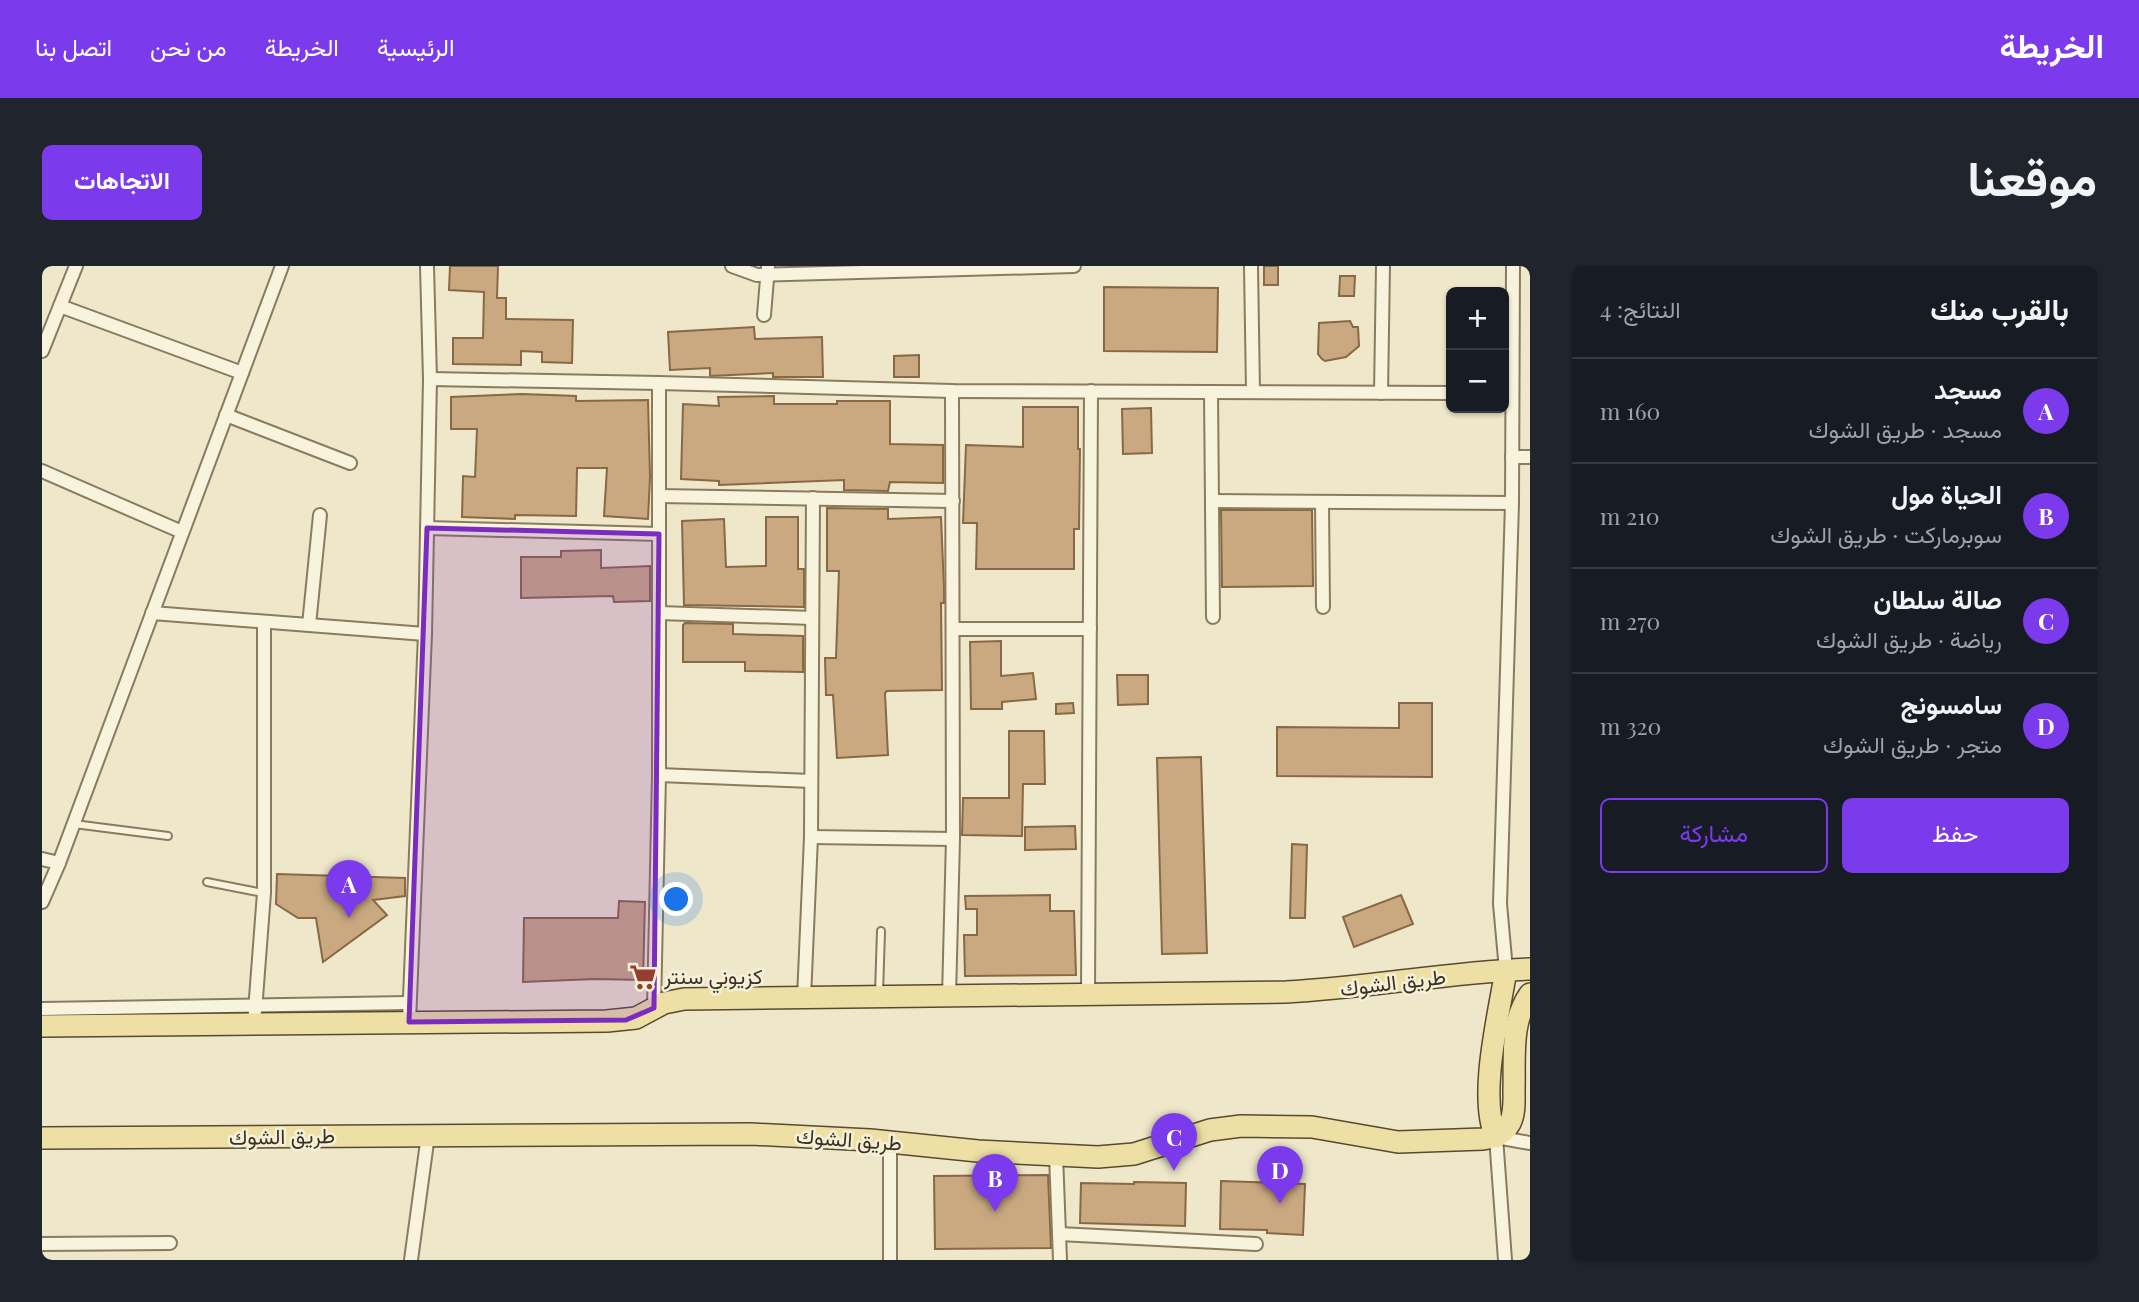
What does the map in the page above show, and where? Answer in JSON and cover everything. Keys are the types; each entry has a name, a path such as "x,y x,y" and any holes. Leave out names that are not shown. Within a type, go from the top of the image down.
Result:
{"main road":[{"name":"طريق الشوك","path":"42,1026 254,1015 409,1013 626,1020 684,999 1238,994 1335,990 1530,969"},
{"path":"1506,970 1490,1081 1489,1116 1496,1137 1506,1128 1514,1111 1516,1032 1521,1008 1530,994"},
{"name":"طريق الشوك","path":"42,1138 751,1134 1098,1157 1134,1154 1210,1130 1241,1126 1312,1127 1398,1142 1496,1137"}],"street":[{"path":"42,351 76,266"},
{"path":"42,902 74,824 282,266"},
{"path":"409,1013 428,528 430,379 427,266"},
{"path":"732,266 757,275 768,269 1074,266"},
{"path":"1251,266 1253,391"},
{"path":"1381,393 1382,266"},
{"path":"1509,368 1513,266"},
{"path":"764,315 768,269"},
{"path":"60,306 242,373"},
{"path":"430,379 952,391 1446,393"},
{"path":"654,1008 659,775 659,383"},
{"path":"949,997 953,839 952,391"},
{"path":"1088,996 1091,391"},
{"path":"1211,392 1213,617"},
{"path":"1506,970 1500,904 1512,503 1509,409"},
{"path":"226,415 350,463"},
{"path":"1512,457 1530,457"},
{"path":"42,471 183,532"},
{"path":"659,496 953,501"},
{"path":"804,998 811,837 813,498"},
{"path":"1214,501 1512,503"},
{"path":"1322,503 1323,607"},
{"path":"309,625 320,515"},
{"path":"428,528 659,534"},
{"path":"152,613 425,634"},
{"path":"659,613 812,618"},
{"path":"42,1009 254,1015 264,893 264,622"},
{"path":"953,629 1090,629"},
{"path":"659,775 811,781"},
{"path":"811,837 953,839"},
{"path":"42,859 59,863"},
{"path":"411,1260 428,1135"},
{"path":"1505,1260 1496,1137 1530,1143"},
{"path":"890,1142 890,1260"},
{"path":"1056,1155 1060,1260"},
{"path":"1059,1234 1256,1244"},
{"path":"42,1244 170,1243"}],"lane":[{"path":"74,824 168,836"},
{"path":"207,882 264,893"},
{"path":"879,998 881,932"}],"highlighted area":[{"path":"427,528 659,534 654,1008 626,1020 409,1022"}],"building":[{"path":"450,266 498,266 497,298 506,298 506,319 573,320 572,363 542,362 542,352 521,351 521,365 453,364 453,338 483,338 484,292 449,290"},
{"path":"1264,266 1278,266 1278,285 1264,285"},
{"path":"1340,276 1355,276 1354,296 1339,296"},
{"path":"1104,287 1218,288 1217,352 1104,351"},
{"path":"1350,321 1353,327 1358,327 1359,346 1346,357 1325,361 1322,359 1318,354 1319,323"},
{"path":"754,327 755,339 822,337 823,377 773,377 773,373 710,376 710,368 670,370 668,332"},
{"path":"919,355 919,377 894,377 894,356"},
{"path":"522,394 576,396 576,401 648,400 648,519 604,516 607,468 577,468 576,516 515,515 515,519 462,517 463,476 475,477 477,429 451,429 451,397"},
{"path":"774,396 774,404 890,401 890,444 943,445 943,483 890,482 888,491 844,490 844,480 719,485 719,481 681,479 683,404 719,406 718,397"},
{"path":"1023,407 1078,407 1079,529 1074,529 1074,569 976,569 977,523 963,523 966,445 1023,447"},
{"path":"1151,408 1152,453 1123,454 1122,409"},
{"path":"827,508 888,509 888,519 941,517 944,588 944,603 941,603 942,690 885,693 888,755 837,758 833,695 826,695 825,658 836,658 839,571 827,571"},
{"path":"1221,510 1312,510 1313,586 1222,587"},
{"path":"766,517 798,517 798,569 804,569 804,607 684,605 682,521 724,519 726,567 766,566"},
{"path":"601,550 601,568 650,566 650,601 614,602 613,596 521,598 521,557 561,557 561,551"},
{"path":"685,623 733,624 733,634 803,636 803,672 745,671 745,662 683,662"},
{"path":"1001,641 1001,676 1033,673 1036,699 1002,702 1002,709 971,709 970,642"},
{"path":"1117,675 1148,675 1148,704 1118,705"},
{"path":"1073,703 1074,713 1056,714 1056,704"},
{"path":"1399,703 1432,703 1432,777 1277,776 1277,727 1399,728"},
{"path":"1009,731 1044,731 1045,784 1023,784 1022,836 962,835 963,798 1009,798"},
{"path":"1201,757 1207,953 1162,954 1157,758"},
{"path":"1075,826 1076,849 1025,850 1025,827"},
{"path":"1292,844 1307,845 1305,918 1290,918"},
{"path":"277,874 405,878 405,896 373,900 387,915 323,962 316,918 298,918 276,904"},
{"path":"1050,895 1050,911 1074,911 1076,975 965,976 964,935 977,935 977,909 966,909 965,896"},
{"path":"1401,895 1413,924 1354,947 1343,917"},
{"path":"619,901 645,902 643,980 523,982 524,918 618,918"},
{"path":"1048,1175 1051,1248 935,1249 934,1176"},
{"path":"1221,1181 1305,1184 1303,1235 1267,1233 1267,1230 1220,1229"},
{"path":"1081,1183 1186,1183 1185,1226 1080,1223"}],"place":[{"name":"مسجد","path":"349,918"},
{"name":"كزيوني سنتر","path":"643,977"},
{"name":"صالة سلطان","path":"1174,1171"},
{"name":"سامسونج","path":"1280,1204"},
{"name":"الحياة مول","path":"995,1212"}]}
